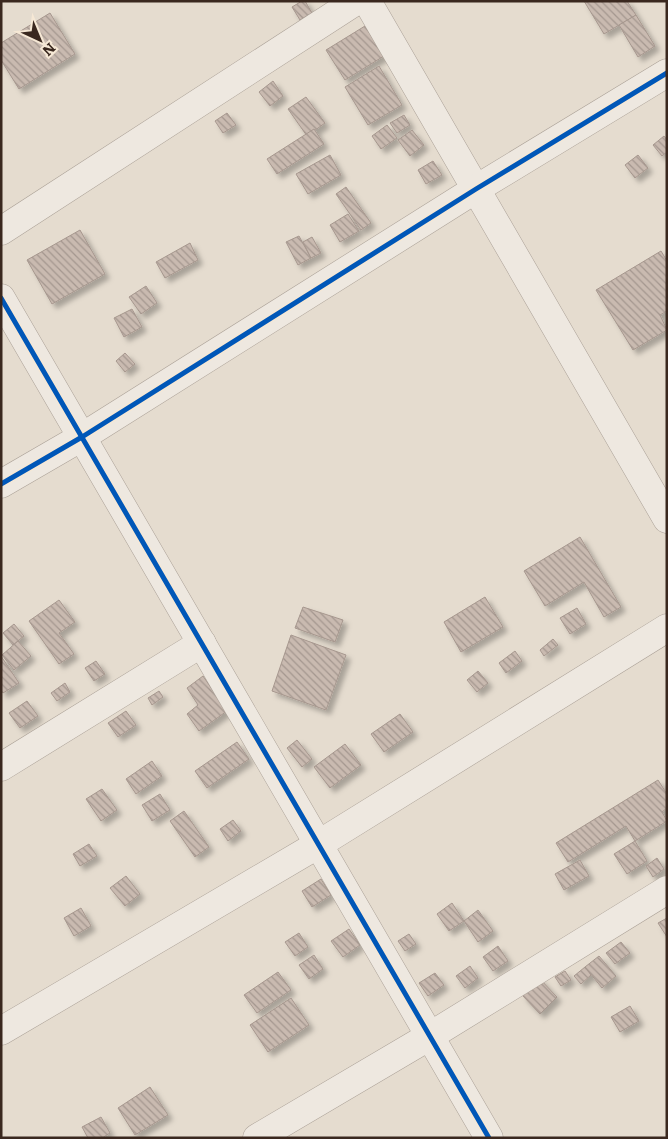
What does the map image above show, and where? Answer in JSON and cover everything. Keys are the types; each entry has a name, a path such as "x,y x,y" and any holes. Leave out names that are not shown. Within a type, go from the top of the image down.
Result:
{"street":[{"path":"1,231 356,1"},
{"path":"367,1 667,519"},
{"path":"1,484 82,436 476,189 667,73"},
{"path":"1,298 489,1138"},
{"path":"1,1031 318,844 667,628"},
{"path":"1,767 202,643"},
{"path":"257,1138 430,1036 667,890"}],"building":[{"path":"305,1 312,13 300,20 292,7"},
{"path":"584,1 627,1 636,15 604,34"},
{"path":"50,13 75,54 19,89 1,60 1,43"},
{"path":"636,15 655,46 638,57 619,25"},
{"path":"365,26 384,56 345,80 326,50"},
{"path":"379,66 402,105 368,125 345,87"},
{"path":"273,81 283,96 270,106 259,92"},
{"path":"306,97 325,123 307,136 288,109"},
{"path":"227,113 236,125 223,133 215,121"},
{"path":"404,115 410,125 397,133 390,123"},
{"path":"387,125 397,138 381,149 372,136"},
{"path":"314,129 324,144 277,174 267,159"},
{"path":"412,130 424,145 410,156 398,140"},
{"path":"664,136 667,140 667,152 662,156 653,145"},
{"path":"330,155 341,175 308,194 296,174"},
{"path":"638,155 648,168 635,178 625,165"},
{"path":"433,161 442,175 426,184 418,170"},
{"path":"346,187 371,223 361,230 336,194"},
{"path":"348,214 359,231 340,242 330,225"},
{"path":"80,230 105,274 52,304 27,260"},
{"path":"299,236 311,258 298,265 286,242"},
{"path":"312,237 321,253 311,258 303,242"},
{"path":"190,243 198,260 165,278 156,262"},
{"path":"661,251 667,261 667,311 660,315 667,330 633,350 596,290"},
{"path":"146,286 157,303 141,314 129,297"},
{"path":"132,309 142,327 124,337 114,318"},
{"path":"125,353 135,364 125,372 116,361"},
{"path":"580,537 621,607 604,617 584,582 545,606 524,571"},
{"path":"485,597 503,627 461,652 444,622"},
{"path":"59,600 75,622 59,633 74,654 59,664 29,621"},
{"path":"303,607 343,620 335,642 295,628"},
{"path":"577,608 586,624 570,634 560,618"},
{"path":"14,624 24,636 13,645 3,633"},
{"path":"291,635 346,655 326,710 272,691"},
{"path":"553,639 558,645 544,656 540,650"},
{"path":"18,641 31,656 14,670 2,655"},
{"path":"515,651 522,661 506,673 499,663"},
{"path":"1,656 19,683 3,693 1,690"},
{"path":"96,661 105,674 94,681 85,668"},
{"path":"478,671 488,683 477,692 467,680"},
{"path":"203,676 227,711 199,731 187,714 198,705 187,688"},
{"path":"65,683 70,692 57,701 51,693"},
{"path":"159,691 163,697 152,705 148,698"},
{"path":"27,701 38,716 20,728 9,713"},
{"path":"126,711 136,725 118,737 108,723"},
{"path":"400,714 413,732 384,752 371,734"},
{"path":"297,740 312,759 302,767 287,748"},
{"path":"237,742 249,759 207,788 195,771"},
{"path":"345,744 361,765 330,788 314,767"},
{"path":"152,761 162,776 136,794 126,779"},
{"path":"658,780 667,794 667,808 662,812 667,821 635,841 626,826 568,862 556,843"},
{"path":"102,789 117,810 101,821 86,799"},
{"path":"160,794 170,810 152,821 142,805"},
{"path":"184,811 209,847 195,857 170,821"},
{"path":"233,820 241,831 228,841 220,829"},
{"path":"635,841 647,861 627,874 614,854"},
{"path":"89,844 97,856 80,866 73,854"},
{"path":"657,858 664,869 653,877 646,866"},
{"path":"580,860 589,876 564,890 555,874"},
{"path":"126,876 140,894 125,906 110,888"},
{"path":"321,879 331,895 312,907 302,891"},
{"path":"452,903 464,921 449,931 437,914"},
{"path":"81,908 91,926 74,936 64,918"},
{"path":"478,910 493,931 478,942 464,921"},
{"path":"667,918 667,937 658,923"},
{"path":"349,929 360,945 343,957 331,941"},
{"path":"299,933 308,947 295,956 285,942"},
{"path":"409,934 416,944 405,951 398,941"},
{"path":"621,942 630,953 615,964 606,953"},
{"path":"498,946 508,961 493,971 483,957"},
{"path":"314,955 323,969 309,979 299,965"},
{"path":"599,956 616,976 602,988 585,967"},
{"path":"470,966 478,978 465,988 456,976"},
{"path":"585,967 591,975 581,984 574,976"},
{"path":"565,971 571,980 561,986 555,977"},
{"path":"278,972 291,990 257,1013 244,995"},
{"path":"435,973 444,985 428,996 419,983"},
{"path":"539,978 557,997 540,1014 522,995"},
{"path":"291,998 309,1025 268,1052 250,1025"},
{"path":"630,1006 639,1021 620,1032 611,1017"},
{"path":"150,1087 168,1115 135,1135 118,1108"},
{"path":"101,1117 110,1133 102,1138 88,1138 82,1127"}],"cycle path":[{"path":"1,484 82,437 476,189 667,73"},
{"path":"1,298 489,1138"}]}
